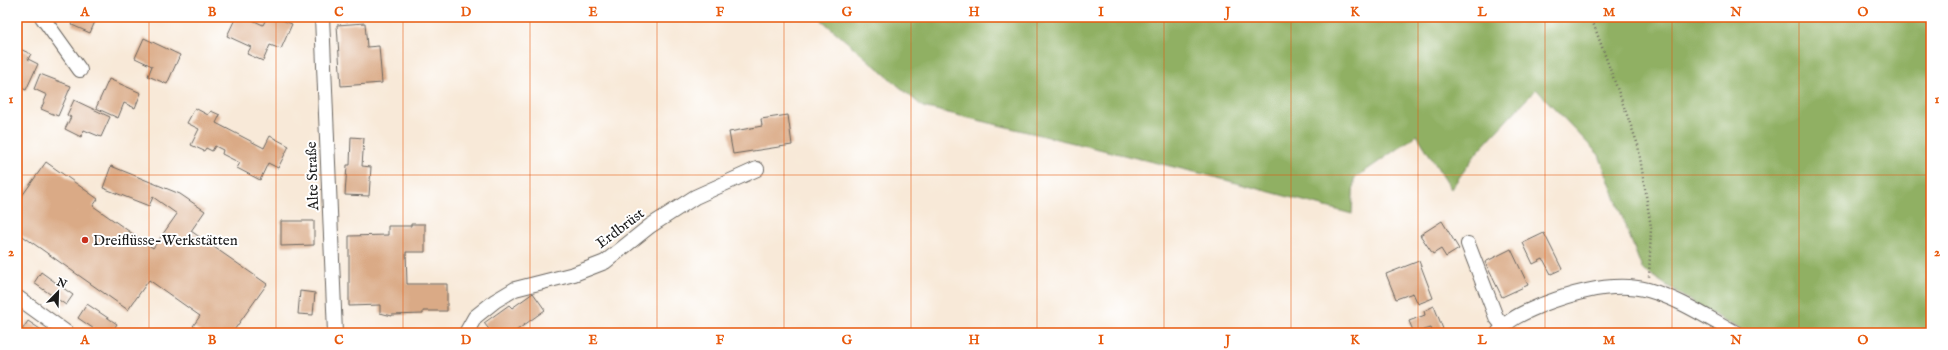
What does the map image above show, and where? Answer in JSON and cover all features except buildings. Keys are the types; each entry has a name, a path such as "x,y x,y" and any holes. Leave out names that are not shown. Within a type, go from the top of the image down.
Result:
{"street":[{"path":"42,17 80,70"},
{"name":"Alte Straße","path":"322,17 335,333"},
{"name":"Erdbrüst","path":"466,333 475,317 495,301 516,289 574,274 605,262 650,226 695,197 757,169"},
{"path":"1468,244 1501,329 1535,308 1585,291 1628,287 1648,290 1683,304 1736,333"},
{"path":"17,297 66,333"}],"path":[{"path":"1591,17 1638,145 1652,227 1648,290"}],"green space":[{"path":"818,17 1931,17 1931,333 1747,333 1696,305 1642,269 1599,155 1536,89 1478,151 1451,189 1417,135 1354,179 1352,214 1203,174 923,107"}],"place":[{"name":"Dreiflüsse-Werkstätten","path":"85,240"}]}
